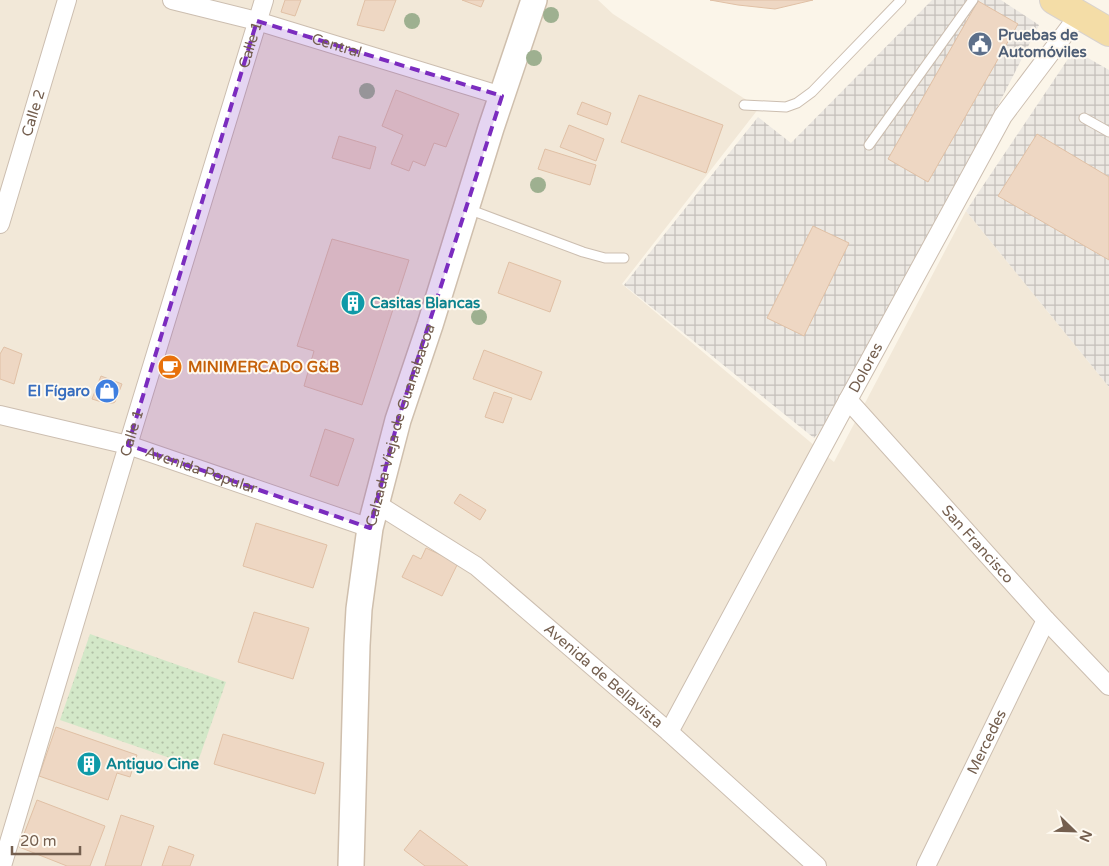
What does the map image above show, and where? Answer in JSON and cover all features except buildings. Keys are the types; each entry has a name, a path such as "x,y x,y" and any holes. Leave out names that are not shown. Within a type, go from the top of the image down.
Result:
{"main road":[{"name":"Calzada Vieja de Guanabacoa","path":"351,866 359,609 370,528 398,420 534,0"},
{"path":"1054,0 1109,32"}],"street":[{"name":"Calle 2","path":"0,224 67,0"},
{"name":"Central","path":"172,0 257,21 502,96"},
{"name":"Calle 1","path":"2,866 264,0"},
{"name":"Dolores","path":"670,732 1003,116 1079,15"},
{"name":"San Francisco","path":"848,400 1046,620 1109,686"},
{"name":"Avenida Popular","path":"0,415 128,445 370,528"},
{"name":"Avenida de Bellavista","path":"377,504 476,566 670,732 817,866"},
{"name":"Mercedes","path":"926,866 1046,620"}],"lane":[{"path":"744,105 786,107 797,103 812,92 901,0"},
{"path":"869,145 973,0"},
{"path":"1084,118 1109,132"},
{"path":"466,208 583,252 605,258 624,258"}],"highlighted area":[{"path":"257,21 502,96 398,420 370,528 128,445"}],"shaded area":[{"path":"0,0 598,0 613,14 759,108 622,284 834,462 966,211 1109,387 1109,866 0,866"},
{"path":"932,0 1001,0 1039,25 848,400 814,438 624,285 758,117 791,143"},
{"path":"1074,50 1109,70 1109,387 966,211"}],"green space":[{"path":"90,634 226,682 196,767 60,720"}],"place":[{"name":"Pruebas de Automóviles","path":"980,44"},
{"name":"Casitas Blancas","path":"353,303"},
{"name":"MINIMERCADO G&B","path":"170,367"},
{"name":"El Fígaro","path":"107,391"},
{"name":"Antiguo Cine","path":"89,764"}]}
